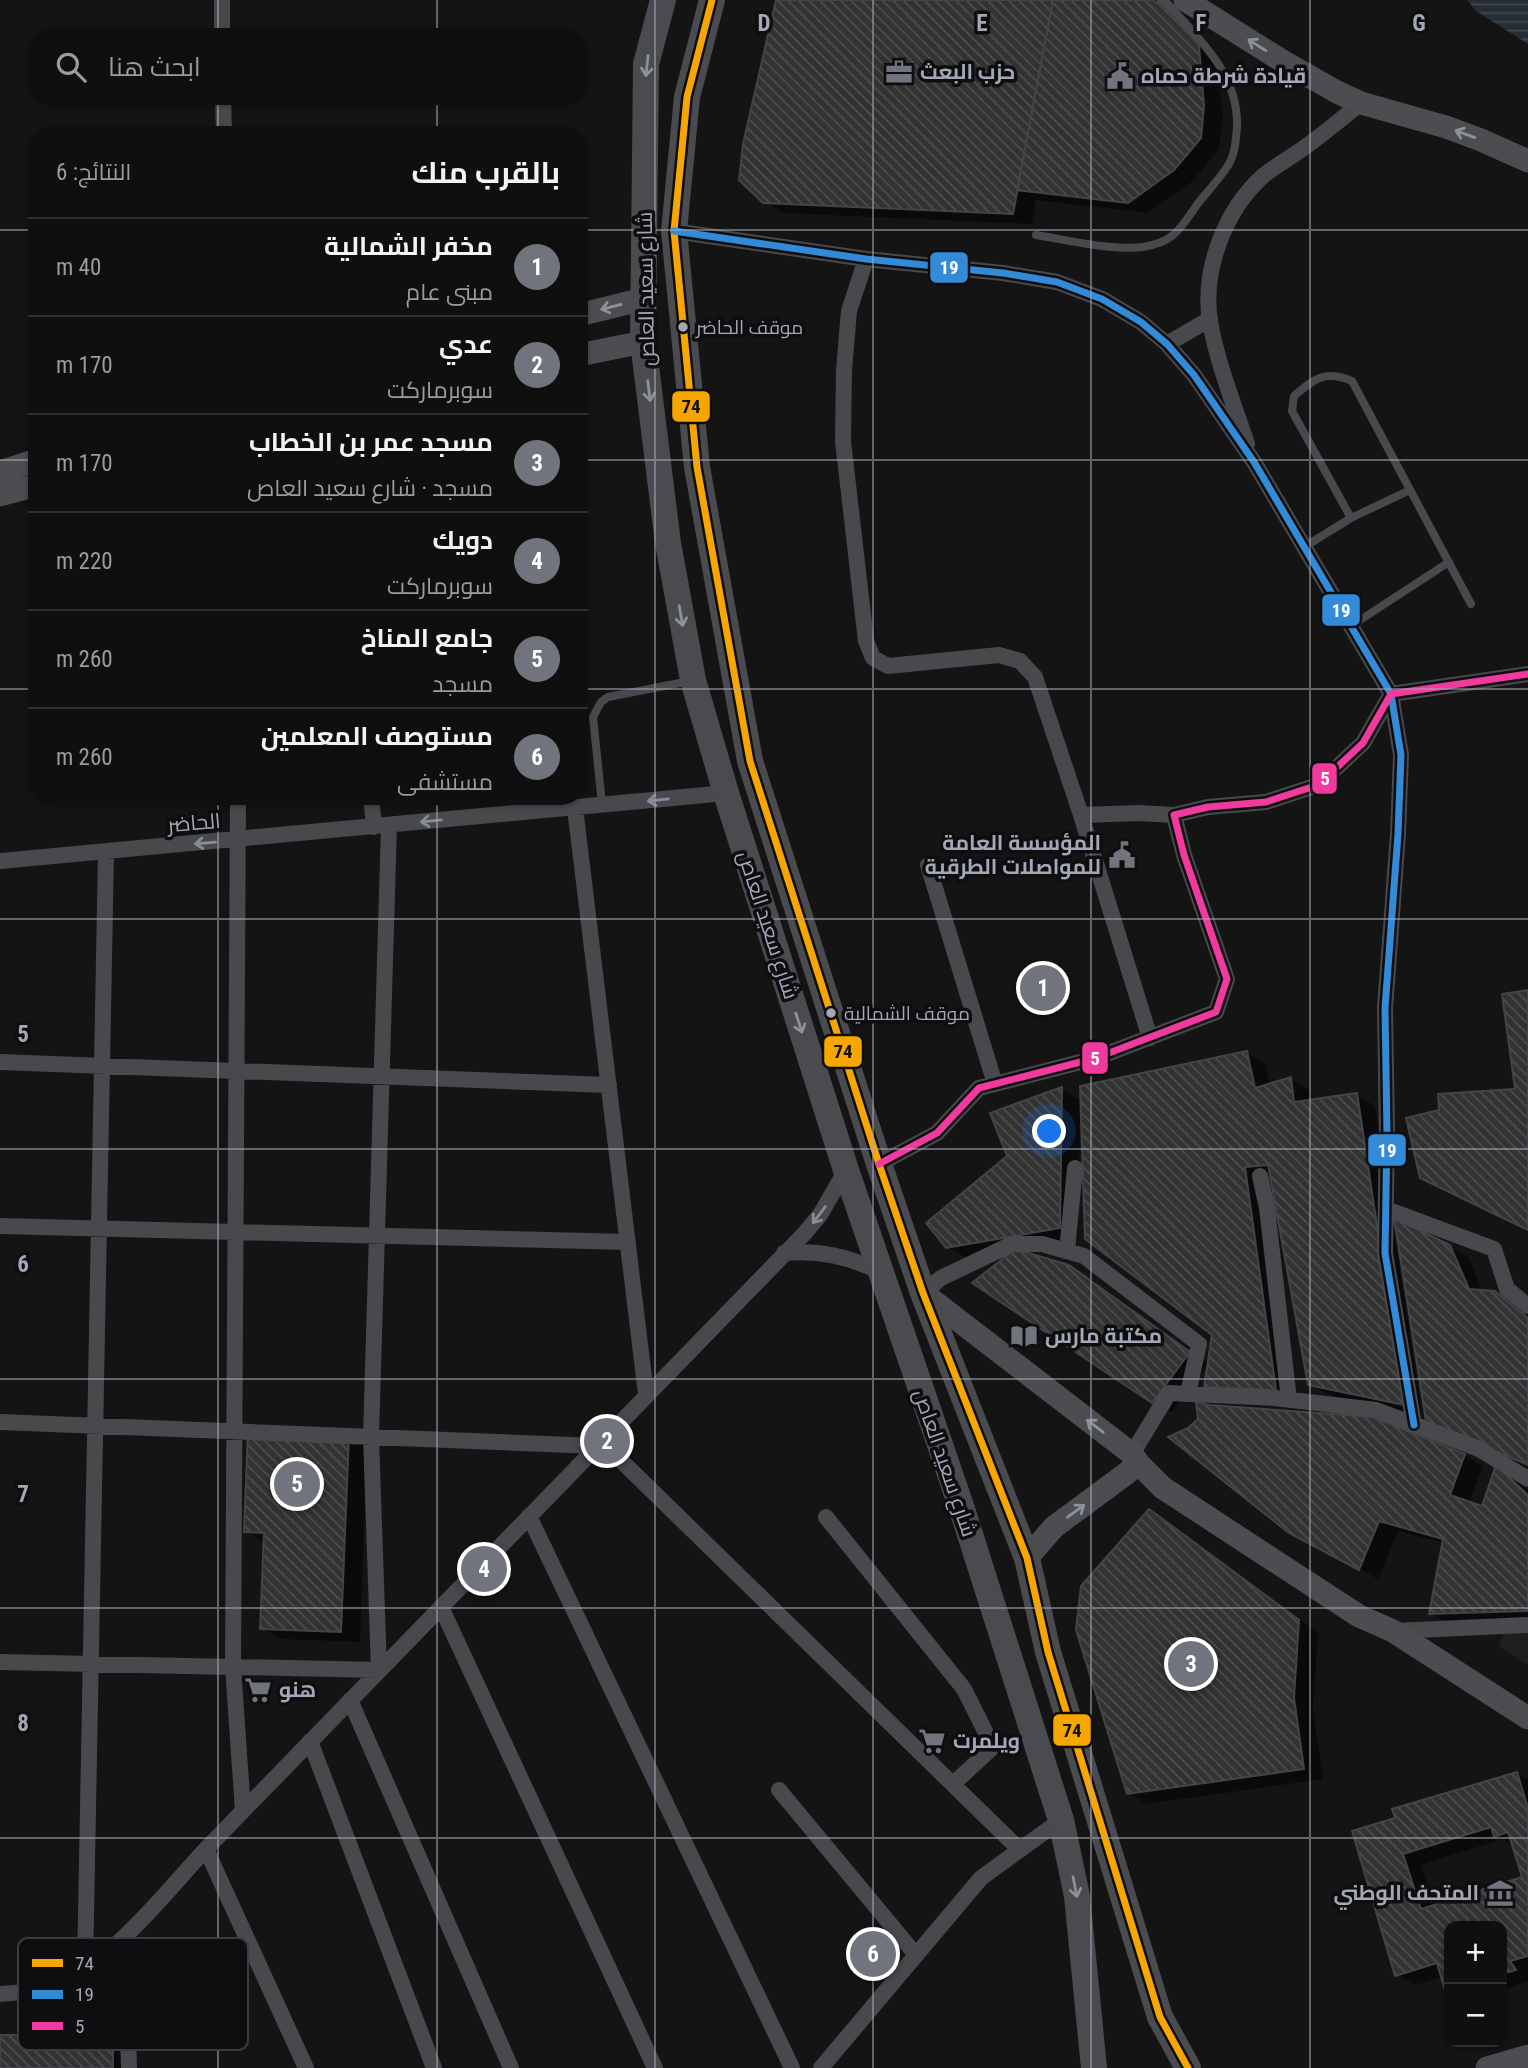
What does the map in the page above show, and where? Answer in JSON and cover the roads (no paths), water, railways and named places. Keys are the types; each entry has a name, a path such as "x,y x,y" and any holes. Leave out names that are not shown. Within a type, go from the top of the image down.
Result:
{"main road":[{"name":"شارع سعيد العاص","path":"663,0 646,64 643,342 668,543 693,680 726,793 846,1170 961,1506 1061,1820 1077,1896 1094,2068"},
{"path":"712,0 687,97 674,231 697,467 750,761 878,1164 923,1293 1027,1558 1048,1652 1160,2017 1188,2068"},
{"path":"1185,0 1337,92 1361,103 1482,140 1528,161"},
{"path":"588,313 643,299"},
{"path":"588,353 643,342"},
{"path":"0,472 28,463"},
{"path":"0,495 28,487"},
{"path":"923,1293 1135,1459 1163,1488 1359,1616 1393,1631 1528,1718"},
{"path":"1027,1558 1054,1527 1127,1474 1135,1459"},
{"path":"1487,2068 1528,2056"}],"street":[{"path":"222,0 222,28"},
{"path":"1254,463 1217,351 1210,319 1210,287 1216,254 1232,214 1252,187 1361,103"},
{"path":"223,105 224,126"},
{"path":"674,231 866,259 1003,273 1057,282 1102,299 1141,322 1167,344 1194,375 1254,463 1391,694 1401,755 1385,1008 1385,1253 1414,1425"},
{"path":"866,259 849,311 844,370 843,441 866,641 873,658 888,666 999,655 1020,661 1035,677 1082,815 1150,1038"},
{"path":"1167,344 1210,319"},
{"path":"1391,694 1528,674"},
{"path":"1082,815 1174,815 1208,807 1266,803 1318,785 1363,743 1391,694"},
{"name":"الحاضر","path":"0,861 726,793"},
{"path":"238,805 233,1667 243,1811"},
{"path":"374,805 382,826 381,1076 371,1437 379,1670"},
{"path":"575,808 646,1394"},
{"path":"878,1164 937,1133 979,1088 1096,1058 1216,1012 1227,979 1184,855 1174,815"},
{"path":"85,1938 106,852"},
{"path":"928,865 995,1084"},
{"path":"0,1062 609,1085"},
{"path":"1067,1251 1075,1168"},
{"path":"122,1938 310,1741 803,1235 820,1215 846,1170"},
{"path":"1260,1176 1267,1208 1289,1400"},
{"path":"1386,1209 1494,1249 1507,1289 1528,1306"},
{"path":"0,1226 628,1242"},
{"path":"923,1293 941,1279 1012,1244 1042,1244 1084,1256 1199,1344 1188,1393"},
{"path":"784,1253 833,1255 880,1272"},
{"path":"1135,1459 1169,1393 1188,1393 1289,1400 1376,1410 1479,1449 1528,1479"},
{"path":"0,1422 599,1443 1020,1850"},
{"path":"529,1516 792,2068"},
{"path":"826,1517 964,1689 993,1747 953,1784"},
{"path":"441,1607 655,2068"},
{"path":"1393,1631 1528,1625"},
{"path":"0,1662 379,1670"},
{"path":"350,1700 511,2068"},
{"path":"310,1741 434,2068"},
{"path":"779,1790 916,1955"},
{"path":"821,2068 981,1878 1061,1820"},
{"path":"206,1849 247,1938"},
{"path":"248,1941 306,2068"},
{"path":"0,1994 18,1993"},
{"path":"128,2050 129,2068"}],"lane":[{"path":"1036,235 1129,248 1159,243 1174,236 1229,163 1236,142 1237,122 1229,84 1210,51 1161,0"},
{"path":"1351,518 1292,411 1294,396 1312,380 1337,375 1352,382 1471,604"},
{"path":"1304,547 1351,518 1410,490"},
{"path":"1351,626 1449,562"},
{"path":"602,805 593,717 601,702 608,697 693,680"}],"place":[{"name":"حزب البعث","path":"899,72"},
{"name":"قيادة شرطة حماه","path":"1120,76"},
{"name":"موقف الحاضر","path":"683,327"},
{"name":"المؤسسة العامة للمواصلات الطرقية","path":"1122,855"},
{"name":"مخفر الشمالية","path":"1043,988"},
{"name":"موقف الشمالية","path":"831,1013"},
{"name":"مكتبة مارس","path":"1024,1336"},
{"name":"عدي","path":"607,1441"},
{"name":"جامع المناخ","path":"297,1484"},
{"name":"دويك","path":"484,1569"},
{"name":"مسجد عمر بن الخطاب","path":"1191,1664"},
{"name":"هنو","path":"258,1690"},
{"name":"ويلمرت","path":"932,1741"},
{"name":"المتحف الوطني","path":"1500,1893"},
{"name":"مستوصف المعلمين","path":"873,1954"}]}
